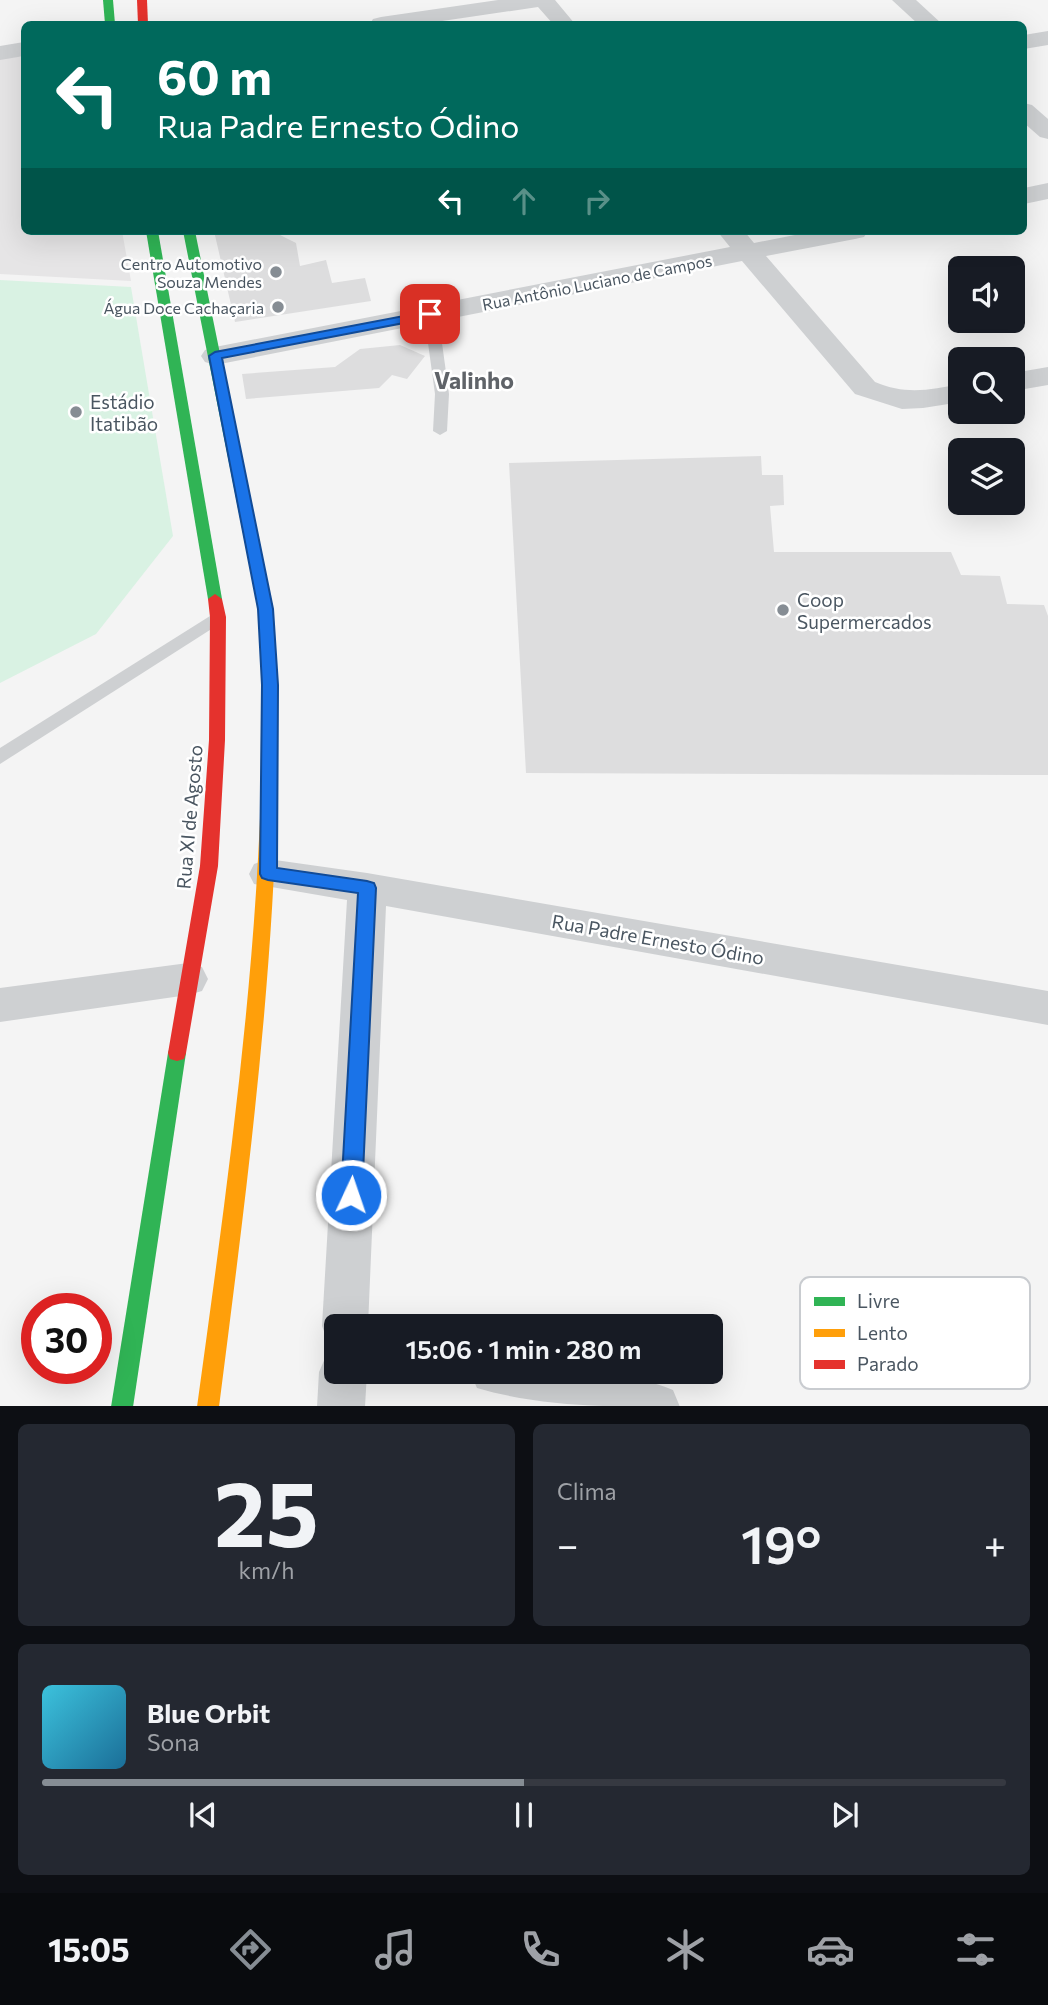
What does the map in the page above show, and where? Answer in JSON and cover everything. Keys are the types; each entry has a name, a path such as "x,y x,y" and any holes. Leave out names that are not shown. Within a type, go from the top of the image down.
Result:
{"main road":[{"path":"108,0 110,21"},
{"path":"142,0 143,21"},
{"name":"Rua XI de Agosto","path":"122,1406 188,979 209,866 217,740 218,617 153,235"},
{"path":"190,235 265,609 270,685 268,874 257,1029 208,1406"},
{"path":"165,303 181,343 201,454 214,462 237,464"}],"street":[{"path":"401,21 543,0 561,21"},
{"path":"902,0 927,21"},
{"path":"1027,42 1048,38"},
{"path":"0,53 21,50"},
{"path":"1027,113 1048,132"},
{"path":"1027,195 1048,191"},
{"path":"733,235 865,388 887,399 914,401 948,395"},
{"name":"Rua Antônio Luciano de Campos","path":"215,356 835,235"},
{"path":"1025,381 1048,376"},
{"name":"Rua Padre Ernesto Ódino","path":"268,874 367,888 1048,1008"},
{"path":"346,1314 367,888"},
{"path":"0,1005 188,979"},
{"path":"341,1406 342,1384"},
{"path":"552,1384 656,1406"}],"lane":[{"path":"430,314 442,394 440,431"},
{"path":"0,757 218,617"}],"shaded area":[{"path":"21,56 21,235 123,235 131,281 0,274 0,59"}],"green space":[{"name":"Estádio Itatibão","path":"0,280 131,287 173,536 96,634 0,683"}],"building":[{"name":"Centro Automotivo Souza Mendes","path":"215,235 280,235 296,243 300,266 326,260 332,283 365,278 371,301 235,322"},
{"path":"400,345 425,356 407,379 392,375 379,388 246,399 242,374 335,367 360,349"},
{"name":"Coop Supermercados","path":"761,456 762,475 783,475 784,505 770,506 774,552 951,552 961,575 1000,576 1007,604 1044,605 1048,616 1048,775 526,773 509,463"}],"traffic: fast":[{"path":"108,0 110,21"},
{"path":"153,235 215,599"},
{"path":"190,235 265,609 270,685 269,793"},
{"path":"122,1406 177,1053"}],"traffic: slow":[{"path":"208,1406 256,1024 267,870 269,793"}],"traffic: jam":[{"path":"142,0 143,21"},
{"path":"177,1053 209,866 217,740 218,617 215,599"}],"place":[{"name":"Centro Automotivo Souza Mendes","path":"276,272"},
{"name":"Água Doce Cachaçaria","path":"278,307"},
{"name":"Estádio Itatibão","path":"76,412"},
{"name":"Coop Supermercados","path":"783,610"}],"district":[{"name":"Valinho","path":"474,380"}],"route":[{"path":"351,1195 367,888 268,874 270,685 265,609 215,356 430,314"}]}
